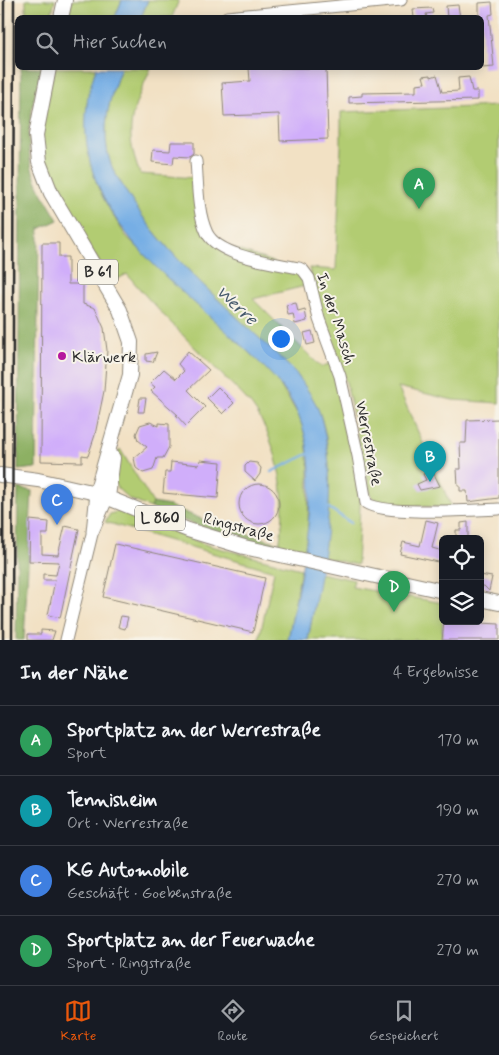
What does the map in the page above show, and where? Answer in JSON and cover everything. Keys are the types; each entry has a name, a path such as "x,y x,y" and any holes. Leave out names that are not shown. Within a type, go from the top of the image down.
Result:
{"main road":[{"path":"62,15 65,0"},
{"name":"B 61","path":"49,70 36,128 37,154 51,193 109,290 129,332 131,352 130,374 119,412 102,495"},
{"name":"Ringstraße","path":"0,475 47,482 102,495 188,530 272,553 439,590"},
{"path":"484,600 499,603"}],"street":[{"path":"248,15 401,0"},
{"name":"In der Masch","path":"196,161 201,208 207,234 213,242 227,250 303,270 309,278 319,318 340,376"},
{"name":"Werrestraße","path":"340,376 358,456 366,503 388,508 430,511 499,509"},
{"path":"66,640 92,534 92,516 102,495"}],"green space":[{"path":"26,0 55,0 51,15 26,15"},
{"path":"72,0 122,0 116,15 69,15"},
{"path":"148,0 179,0 173,15 142,15"},
{"path":"21,70 41,70 30,121 29,148 34,175 58,220 39,229 36,468 18,470"},
{"path":"54,70 96,70 87,104 86,133 92,169 99,190 112,214 126,236 275,377 299,416 306,438 309,468 308,529 304,553 278,548 283,513 280,474 269,437 261,421 252,406 239,391 159,310 127,274 112,282 70,216 52,180 45,161 42,143 44,117"},
{"path":"120,70 150,70 139,95 132,119 132,144 140,174 195,178 211,241 299,271 309,285 253,299 321,367 331,363 340,386 361,487 357,565 322,557 327,523 329,464 324,428 317,407 295,372 182,263 161,240 125,190 113,170 106,142 107,116"},
{"path":"499,106 499,403 453,400 398,387 452,508 379,504 371,496 346,382 321,319 309,268 336,270 341,112"},
{"path":"120,449 153,503 151,508 129,499 117,488 115,462"},
{"path":"18,488 32,491 24,640 16,640"},
{"path":"153,503 170,506 214,524 279,543 278,548 182,520 151,508"},
{"path":"120,511 207,545 301,569 288,640 259,640 274,571 105,522 110,514"},
{"path":"320,573 354,580 352,587 439,602 439,625 442,625 442,640 308,640"}],"water":[{"path":"122,0 148,0 142,15 116,15"},
{"path":"95,70 120,70 109,104 106,129 108,155 115,173 142,215 161,240 204,286 295,372 318,408 326,442 329,470 329,499 323,556 308,640 288,640 304,557 310,498 310,470 306,442 299,417 288,396 274,377 157,268 132,240 111,211 95,179 87,143 89,90"}],"building":[{"path":"492,2 493,14 489,15 494,67 484,68 484,15 479,15 479,3"},
{"path":"458,5 460,15 447,15 446,6"},
{"path":"432,8 433,13 414,15 413,9"},
{"path":"249,70 326,70 328,139 280,141 279,114 224,116 222,83 250,81"},
{"path":"431,75 431,77 437,75 442,92 459,91 458,78 469,77 472,91 478,91 478,100 349,103 349,97 362,96 362,93 416,92 416,84 425,83 423,76"},
{"path":"171,142 194,142 194,154 190,157 174,156 173,164 152,162 153,150 170,151"},
{"name":"Klärwerk","path":"42,243 59,243 59,257 68,257 68,284 83,284 83,304 95,308 104,328 107,350 104,391 95,435 88,456 82,455 82,462 41,461"},
{"path":"296,303 298,312 305,310 307,321 295,324 293,314 288,315 286,305"},
{"path":"312,331 315,343 307,345 304,333"},
{"path":"188,351 209,370 188,390 205,407 186,426 176,415 178,415 151,391 155,387 150,383 164,369 176,379 184,371 178,364"},
{"path":"157,352 153,362 146,361 146,354"},
{"path":"218,387 234,403 223,414 207,398"},
{"path":"140,398 146,398 144,412 138,412"},
{"path":"499,419 499,498 468,502 467,491 460,491 460,486 458,486 457,469 461,469 460,443 466,443 467,420"},
{"path":"150,422 159,426 159,423 169,424 169,447 163,458 157,458 153,470 143,473 136,468 134,458 147,447 138,440 136,434 140,425"},
{"path":"200,460 221,462 218,498 163,493 165,472 170,472 171,462 199,465"},
{"path":"249,462 257,463 261,468 260,474 255,481 245,472 245,466"},
{"path":"432,470 440,486 420,490 417,484 426,480 423,474"},
{"path":"259,484 273,490 279,504 273,518 259,524 245,518 239,504 245,490"},
{"path":"30,520 49,522 48,534 42,534 42,554 58,555 65,526 79,529 60,618 48,615 55,580 43,580 43,574 56,575 59,562 29,561"},
{"path":"426,520 438,523 432,548 439,550 439,562 400,554 403,542 420,546"},
{"path":"468,522 468,535 456,535 456,530 461,530 461,523"},
{"path":"115,544 265,578 253,632 103,597"},
{"path":"484,576 492,577 489,591 484,586"},
{"path":"121,616 128,617 125,629 118,627"},
{"path":"499,624 499,640 442,640 444,625"},
{"path":"41,630 55,631 52,640 28,640 28,634 41,634"}],"waterway":[{"path":"271,472 310,453"},
{"path":"326,506 351,523"}],"railway":[{"path":"3,640 4,0"},
{"path":"12,640 14,0"}],"place":[{"name":"Sportplatz an der Werrestraße","path":"419,209"},
{"name":"Klärwerk","path":"62,356"},
{"name":"Tennisheim","path":"430,482"},
{"name":"KG Automobile","path":"57,525"},
{"name":"Sportplatz an der Feuerwache","path":"394,612"}],"water label":[{"name":"Werre","path":"237,305"}]}
